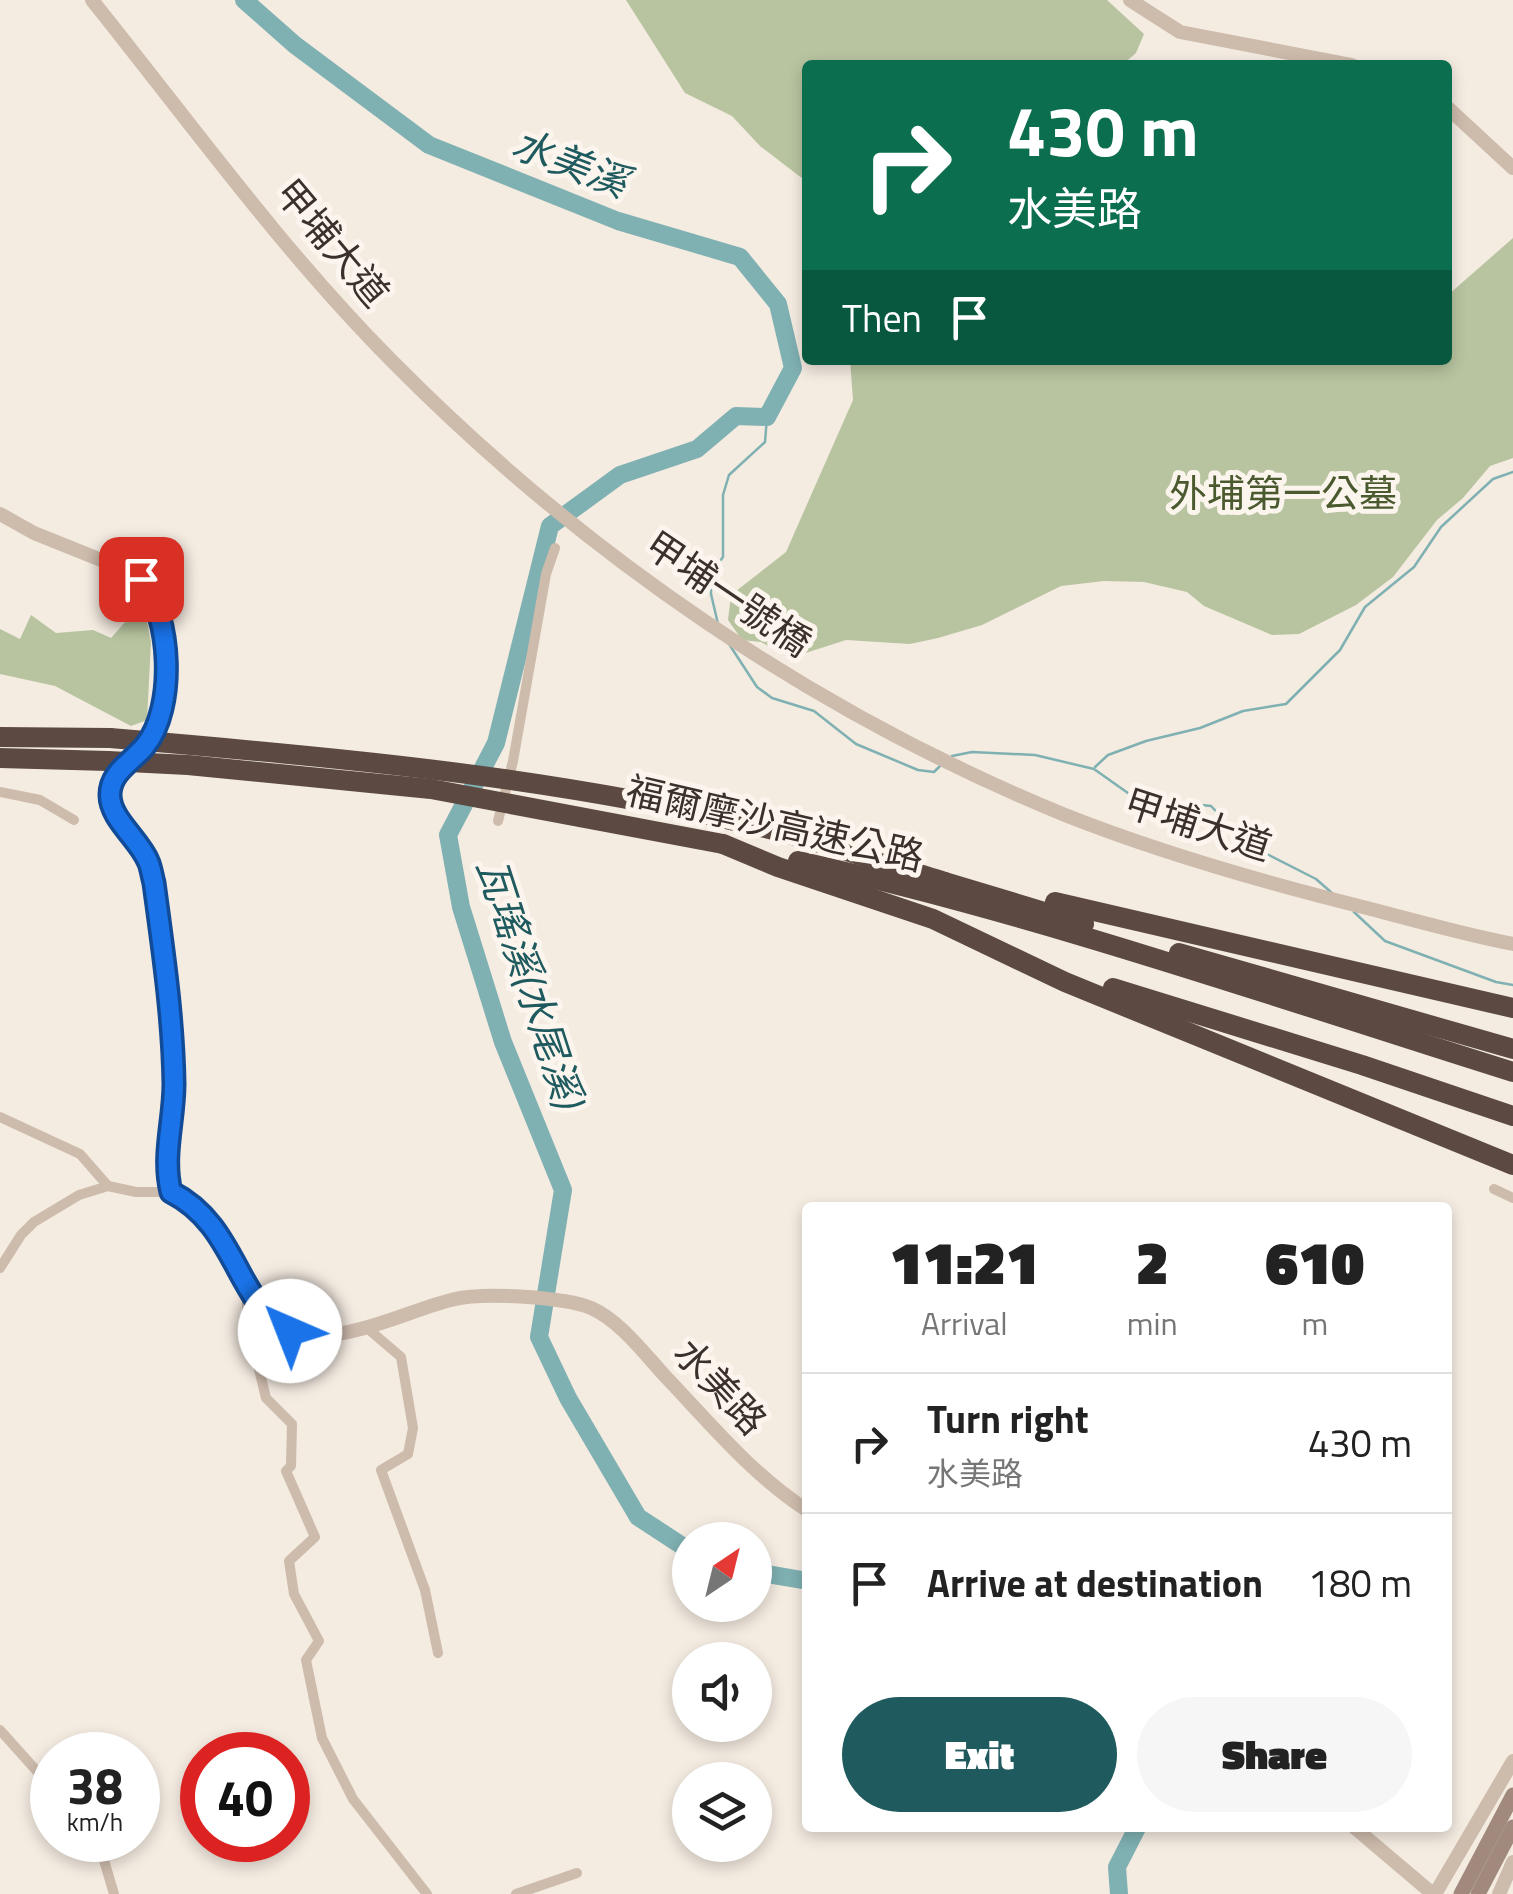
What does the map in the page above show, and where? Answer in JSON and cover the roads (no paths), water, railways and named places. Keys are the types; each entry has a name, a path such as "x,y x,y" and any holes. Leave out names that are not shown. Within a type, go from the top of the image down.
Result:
{"highway":[{"name":"福爾摩沙高速公路","path":"0,737 110,738 328,756 540,784 750,824 1513,1049"},
{"name":"福爾摩沙高速公路","path":"0,758 188,765 431,789 723,844 992,911 1513,1072"},
{"path":"723,844 778,868 932,919 1006,956 1513,1165"},
{"path":"945,882 1060,903 1513,1006"},
{"path":"1006,956 1362,1065 1513,1116"}],"main road":[{"path":"1467,1892 1513,1795"},
{"path":"1467,1892 1513,1827"}],"street":[{"name":"甲埔大道","path":"92,0 337,302 440,409 549,504"},
{"path":"1130,0 1180,32 1326,60"},
{"path":"1452,112 1513,168"},
{"name":"甲埔一號橋","path":"549,504 644,578 747,649 878,726"},
{"path":"0,514 34,534 131,572 149,588 154,600 168,666 168,686 148,744 112,781 110,797 114,810 149,862 154,883 172,1038 174,1100 166,1174 171,1192"},
{"path":"498,821 546,574 555,548"},
{"name":"甲埔大道","path":"878,726 962,768 1125,838 1300,892 1513,944"},
{"path":"0,792 40,800 74,820"},
{"path":"0,1118 80,1154 108,1186"},
{"path":"0,1268 21,1235 46,1212 108,1186 136,1192 171,1192 207,1216 268,1316 290,1331 318,1335 367,1328 401,1357 413,1428 408,1454 381,1470 425,1590 438,1653"},
{"path":"1494,1189 1513,1198"},
{"path":"247,1283 247,1320 266,1398 292,1424 291,1466 286,1470 316,1537 289,1560 294,1594 319,1642 306,1660 322,1738 370,1824 427,1894"},
{"name":"水美路","path":"367,1328 454,1299 489,1294 588,1306 648,1356 736,1454 780,1493 802,1506"},
{"path":"0,1730 30,1763"},
{"path":"1360,1832 1434,1894 1513,1761"},
{"path":"105,1862 114,1894"},
{"path":"1499,1894 1513,1862"},
{"path":"516,1894 577,1874"}],"waterway":[{"name":"瓦瑤溪(水尾溪)","path":"244,0 295,45 429,145 618,221 740,257 778,304 793,368 767,417 736,416 697,449 620,475 550,526 496,743 448,835 461,907 503,1042 563,1190 539,1337 568,1398 638,1517 672,1539"},
{"path":"718,624 711,573 723,557 723,495 729,475 765,442 767,417"},
{"path":"1095,767 1108,755 1146,741 1200,728 1243,711 1286,704 1340,650 1365,607 1414,567 1441,527 1493,479 1513,472"},
{"path":"729,644 757,687 772,698 814,711 856,744 918,770 934,772 942,764"},
{"path":"952,756 972,752 1035,755 1094,769 1135,798 1211,806 1247,844 1316,879 1332,893"},
{"path":"1354,912 1385,941 1513,985"},
{"name":"瓦瑤溪(水尾溪)","path":"772,1575 802,1580"},
{"name":"瓦瑤溪(水尾溪)","path":"1119,1894 1117,1867 1135,1832"}],"water label":[{"name":"水美溪","path":"570,163"}],"park label":[{"name":"外埔第一公墓","path":"1283,494"}]}
